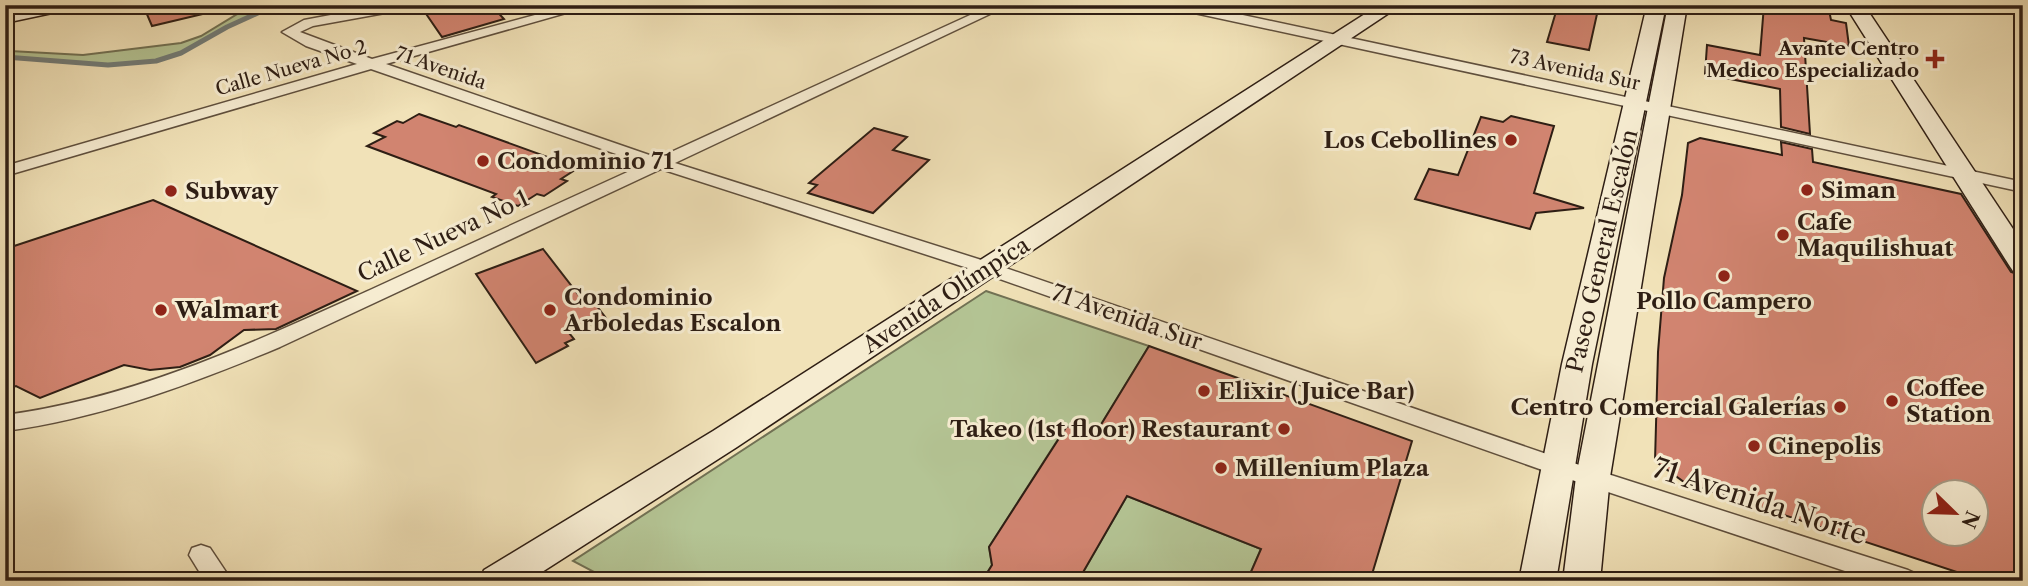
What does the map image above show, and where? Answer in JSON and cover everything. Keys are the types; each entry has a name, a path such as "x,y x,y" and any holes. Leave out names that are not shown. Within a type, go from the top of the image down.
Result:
{"main road":[{"path":"5,17 64,5"},
{"name":"Avenida Olímpica","path":"497,581 725,439 1392,5"},
{"name":"Paseo General Escalón","path":"1581,581 1593,477 1647,107 1657,5"},
{"name":"Paseo General Escalón","path":"1538,581 1556,466 1612,191 1647,107 1678,5"},
{"path":"1854,5 2023,265"}],"street":[{"name":"71 Avenida","path":"407,5 309,23 289,32 371,64 658,163"},
{"name":"Calle Nueva No 2","path":"5,171 371,64 588,5"},
{"name":"Calle Nueva No 1","path":"5,423 38,420 133,394 273,342 1003,5"},
{"name":"73 Avenida Sur","path":"1176,5 2023,187"},
{"name":"71 Avenida Sur","path":"658,163 987,268 1593,477"},
{"name":"71 Avenida Norte","path":"1593,477 1908,581"},
{"path":"201,555 219,581"}],"green space":[{"path":"258,5 275,5 227,27 181,53 156,61 108,65 5,57 5,52 10,51 83,55 181,43 201,36 244,10"},
{"path":"986,291 1149,346 1094,436 1066,427 989,547 992,565 982,581 611,581 573,561"},
{"path":"1127,496 1261,549 1247,581 1078,581"}],"building":[{"path":"143,5 206,5 207,13 152,26"},
{"path":"420,5 491,5 504,19 442,37"},
{"path":"1558,5 1599,5 1589,50 1547,42"},
{"path":"1764,5 1828,5 1831,20 1846,23 1849,46 1804,38 1810,134 1781,127 1780,89 1705,74 1707,45 1760,55"},
{"name":"Condominio 71","path":"419,114 456,127 459,125 578,168 561,179 567,181 544,196 537,194 518,206 492,197 496,194 367,146 385,137 374,133 397,121 403,123"},
{"path":"1511,116 1554,126 1534,193 1584,208 1536,213 1530,229 1415,199 1429,169 1458,175 1481,117 1503,122"},
{"path":"874,128 907,137 893,150 929,160 873,213 808,193 817,185 809,183"},
{"name":"Centro Comercial Galerías","path":"1700,138 1782,155 1781,142 1812,149 1813,162 1961,194 2011,272 2023,276 2023,581 1984,581 1684,482 1655,461 1658,352 1664,278 1682,195 1688,143"},
{"name":"Walmart","path":"153,200 357,291 276,329 244,330 210,355 180,367 150,370 124,365 40,398 16,386 5,390 5,249"},
{"name":"Condominio Arboledas Escalon","path":"543,249 581,298 586,303 592,300 606,318 569,333 574,339 565,343 568,346 536,363 476,274"},
{"name":"Millenium Plaza","path":"1149,346 1412,441 1370,581 1247,581 1261,549 1127,496 1078,581 982,581 992,565 989,547 1067,426 1094,436"}],"waterway":[{"path":"5,57 108,65 156,61 181,53 227,27 275,5"}],"place":[{"name":"Avante Centro Medico Especializado","path":"1935,59"},
{"name":"Los Cebollines","path":"1511,140"},
{"name":"Condominio 71","path":"483,161"},
{"name":"Siman","path":"1807,190"},
{"name":"Subway","path":"171,191"},
{"name":"Cafe Maquilishuat","path":"1783,235"},
{"name":"Pollo Campero","path":"1724,276"},
{"name":"Walmart","path":"161,310"},
{"name":"Condominio Arboledas Escalon","path":"550,310"},
{"name":"Elixir (Juice Bar)","path":"1204,391"},
{"name":"Coffee Station","path":"1892,401"},
{"name":"Centro Comercial Galerías","path":"1840,407"},
{"name":"Takeo (1st floor) Restaurant","path":"1284,429"},
{"name":"Cinepolis","path":"1754,446"},
{"name":"Millenium Plaza","path":"1221,468"}]}
